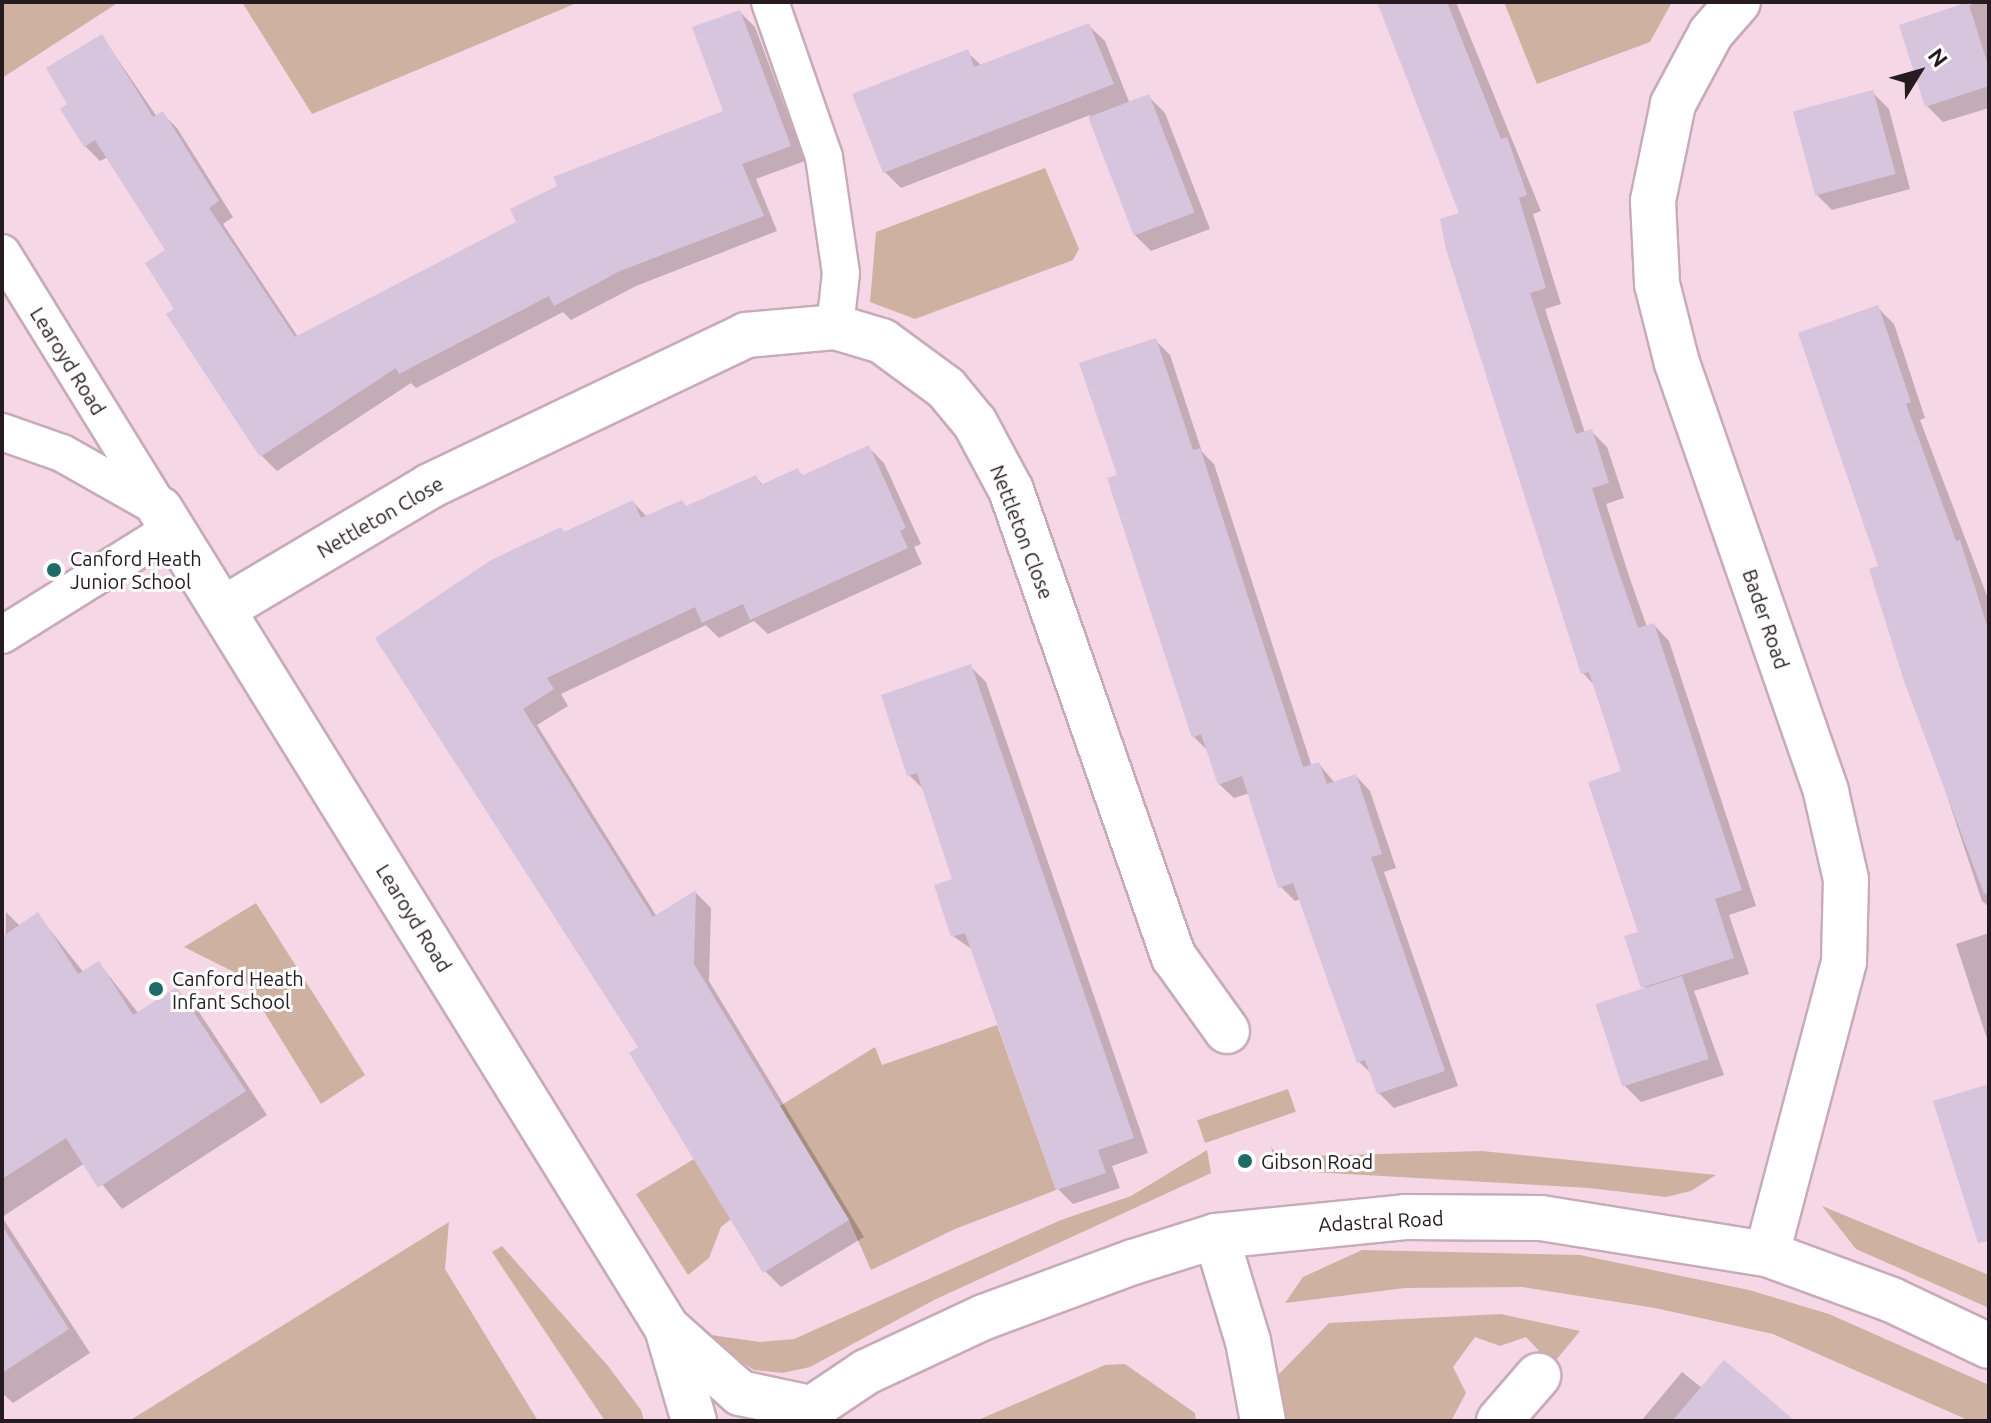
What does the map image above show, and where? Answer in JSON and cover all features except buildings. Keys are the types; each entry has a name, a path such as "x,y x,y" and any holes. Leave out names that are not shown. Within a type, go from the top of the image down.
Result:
{"street":[{"name":"Bader Road","path":"1738,2 1711,33 1673,104 1653,201 1657,284 1677,363 1826,792 1846,879 1844,962 1767,1254"},
{"name":"Nettleton Close","path":"223,609 430,486 599,401 746,335 835,327 882,341 910,357 975,423 1011,490 1174,957 1227,1031"},
{"name":"Learoyd Road","path":"166,518 667,1328 694,1421"},
{"name":"Adastral Road","path":"802,1414 866,1372 984,1317 1216,1236 1405,1217 1541,1218 1767,1254 1892,1300 1989,1346"},
{"path":"1216,1236 1248,1341 1263,1421"},
{"name":"Learoyd Road","path":"667,1328 740,1393 802,1414"},
{"path":"1499,1421 1538,1376"}],"lane":[{"path":"770,2 824,157 841,273 835,327"},
{"name":"Learoyd Road","path":"2,253 166,518"},
{"name":"Learoyd Road","path":"2,432 62,453 166,518"},
{"path":"2,635 166,518"}],"shaded area":[{"path":"2,2 119,2 2,78"},
{"path":"242,2 579,2 312,114"},
{"path":"1504,2 1672,2 1650,42 1537,84"},
{"path":"1045,168 1079,249 1073,260 915,319 870,302 876,232"},
{"path":"256,903 365,1075 321,1104 242,976 184,947"},
{"path":"997,1025 1056,1190 955,1229 871,1270 849,1220 780,1106 875,1047 882,1065"},
{"path":"1288,1089 1296,1112 1205,1143 1197,1120"},
{"path":"1271,1147 1279,1157 1482,1151 1716,1175 1691,1191 1666,1197 1589,1188 1277,1170"},
{"path":"1207,1150 1211,1173 934,1300 810,1367 782,1373 754,1370 708,1340 711,1335 760,1342 794,1339 1061,1220 1131,1196"},
{"path":"694,1159 731,1219 721,1227 709,1258 688,1275 636,1194"},
{"path":"1822,1206 1989,1275 1989,1308 1856,1249"},
{"path":"449,1222 445,1269 538,1421 129,1421"},
{"path":"502,1246 608,1366 641,1410 644,1421 605,1421 492,1252"},
{"path":"1362,1250 1580,1255 1749,1290 1829,1314 1989,1385 1989,1421 1970,1421 1773,1334 1655,1308 1523,1287 1405,1288 1285,1303 1303,1277"},
{"path":"1501,1314 1580,1331 1552,1365 1526,1337 1500,1346 1475,1337 1453,1367 1466,1393 1451,1421 1285,1421 1275,1378 1329,1323"},
{"path":"1125,1364 1195,1413 1196,1421 976,1421 1105,1365"}],"place":[{"name":"Canford Heath Junior School","path":"54,570"},
{"name":"Canford Heath Infant School","path":"156,989"},
{"name":"Gibson Road","path":"1245,1161"}]}
